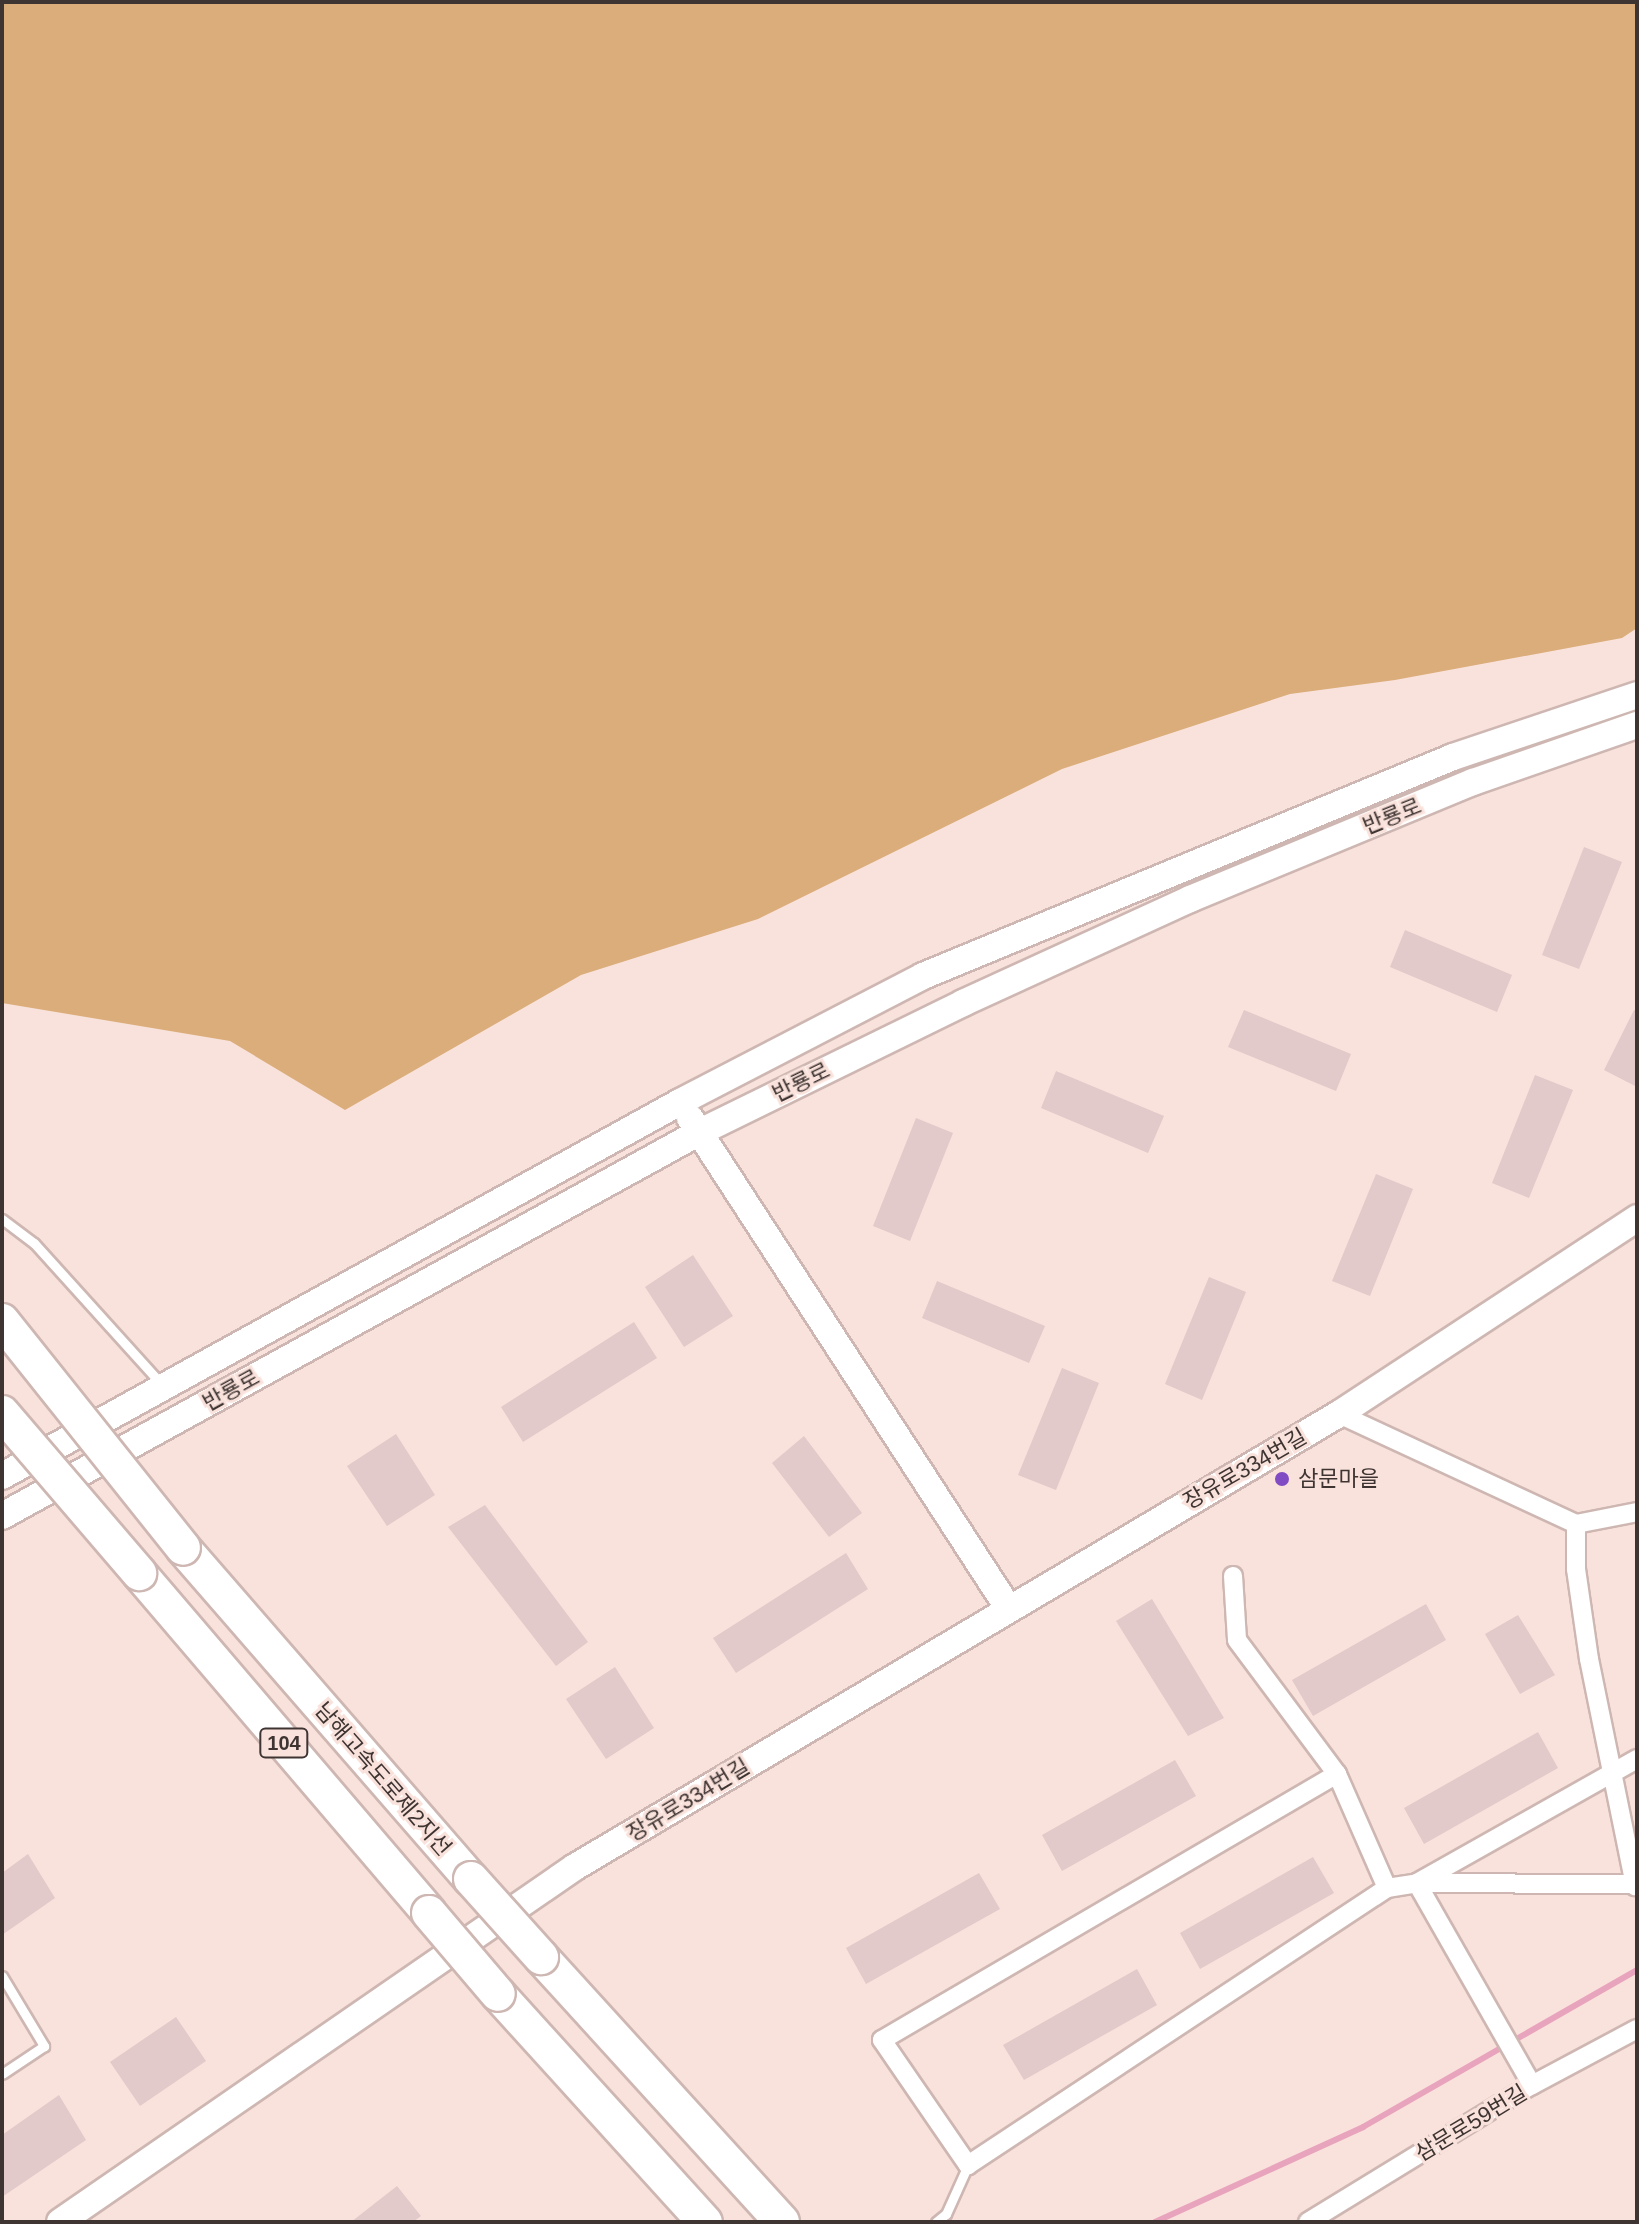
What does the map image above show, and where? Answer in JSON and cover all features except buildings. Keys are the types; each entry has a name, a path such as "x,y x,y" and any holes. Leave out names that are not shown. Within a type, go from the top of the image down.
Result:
{"highway":[{"name":"남해고속도로제2지선","path":"2,1321 183,1548 471,1879 782,2222"},
{"name":"104","path":"2,1413 498,1994 705,2222"},
{"path":"676,2190 699,2222"}],"street":[{"name":"반룡로","path":"2,1476 680,1102 923,976 1165,872 1453,757 1637,695"},
{"name":"반룡로","path":"2,1516 700,1132 1190,899 1473,782 1637,725"},
{"path":"680,1102 1007,1606"},
{"name":"장유로334번길","path":"60,2222 575,1867 1007,1606 1339,1414 1637,1218"},
{"path":"1339,1414 1576,1524 1637,1512"},
{"path":"1337,1774 882,2040 968,2165 1387,1888 1417,1883 1636,1885 1589,1659 1576,1569 1576,1524"},
{"path":"1233,1576 1237,1640 1337,1774 1387,1888"},
{"path":"1417,1883 1637,1759"},
{"path":"1417,1883 1532,2085"},
{"name":"삼문로59번길","path":"1308,2222 1532,2085 1637,2029"}],"lane":[{"path":"2,1219 34,1243 164,1387"},
{"path":"2,1976 44,2046 2,2074"},
{"path":"936,2222 946,2214 968,2165"}],"shaded area":[{"path":"2,2 1637,2 1637,628 1622,638 1395,680 1290,694 1062,769 758,919 581,975 345,1110 230,1041 2,1003"}],"waterway":[{"path":"1155,2222 1363,2127 1637,1970"}],"place":[{"name":"삼문마을","path":"1282,1479"}]}
